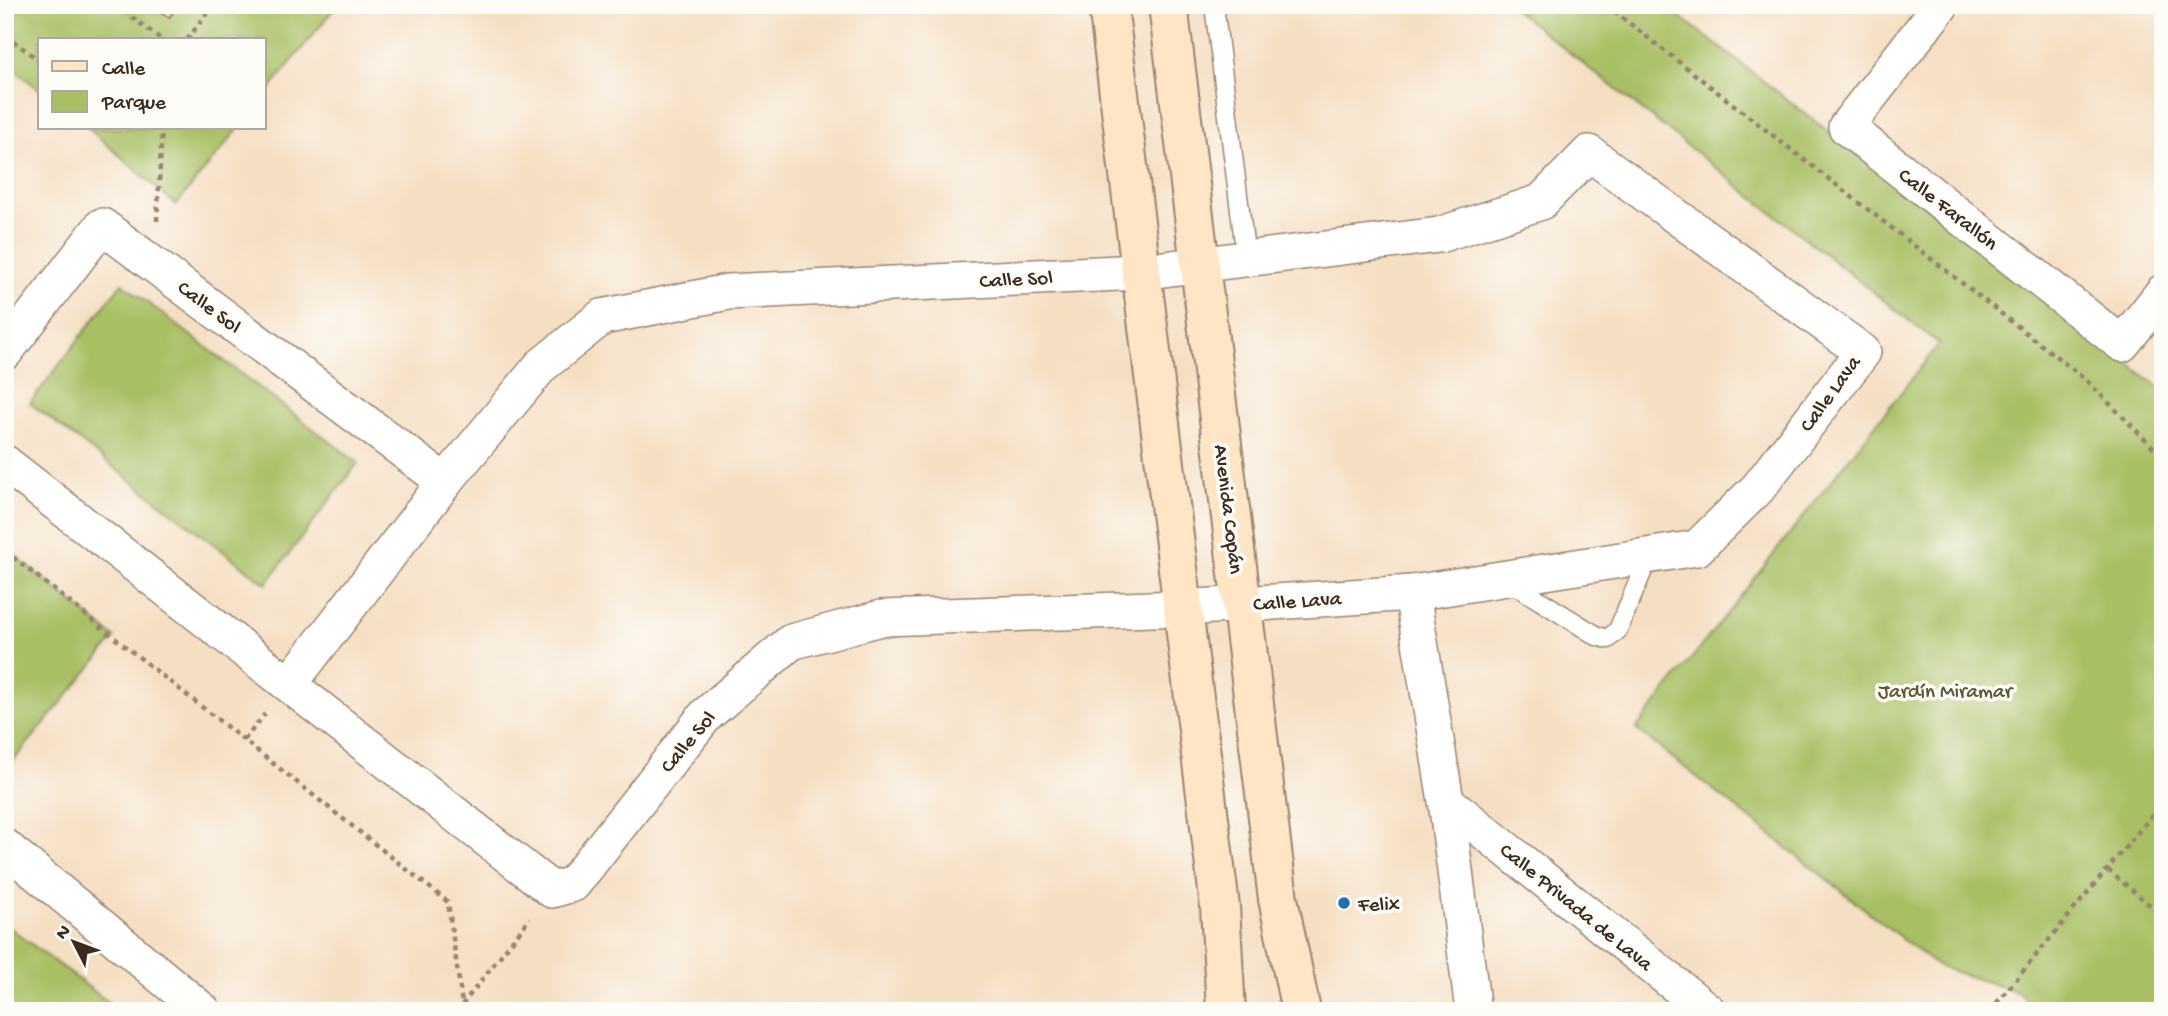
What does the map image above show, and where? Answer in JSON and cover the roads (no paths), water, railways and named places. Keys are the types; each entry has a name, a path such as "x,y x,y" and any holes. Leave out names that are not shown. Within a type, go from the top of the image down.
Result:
{"street":[{"path":"1108,5 1139,272 1220,907 1226,1011"},
{"name":"Avenida Copán","path":"1168,5 1278,899 1301,1011"},
{"name":"Calle Farallón","path":"1941,5 1846,127 2122,344 2163,292"},
{"name":"Calle Lava","path":"1183,608 1412,593 1697,548 1758,488 1863,352 1590,153 1541,202 1439,235 1200,264"},
{"name":"Calle Sol","path":"5,352 102,226 445,482"},
{"name":"Calle Sol","path":"1183,608 881,618 791,642 706,715 573,884 552,890 290,683 445,482 541,366 602,317 728,292 1139,272 1200,264"},
{"path":"5,463 290,683"},
{"path":"1412,593 1446,801 1473,1011"},
{"name":"Calle Privada de Lava","path":"1446,801 1709,1011"},
{"path":"5,847 203,1011"}],"lane":[{"path":"1214,5 1246,258"},
{"path":"1504,578 1597,636 1608,639 1618,630 1649,555"}],"place":[{"name":"Felix","path":"1344,903"}],"park label":[{"name":"Jardín Miramar","path":"1945,690"}]}
